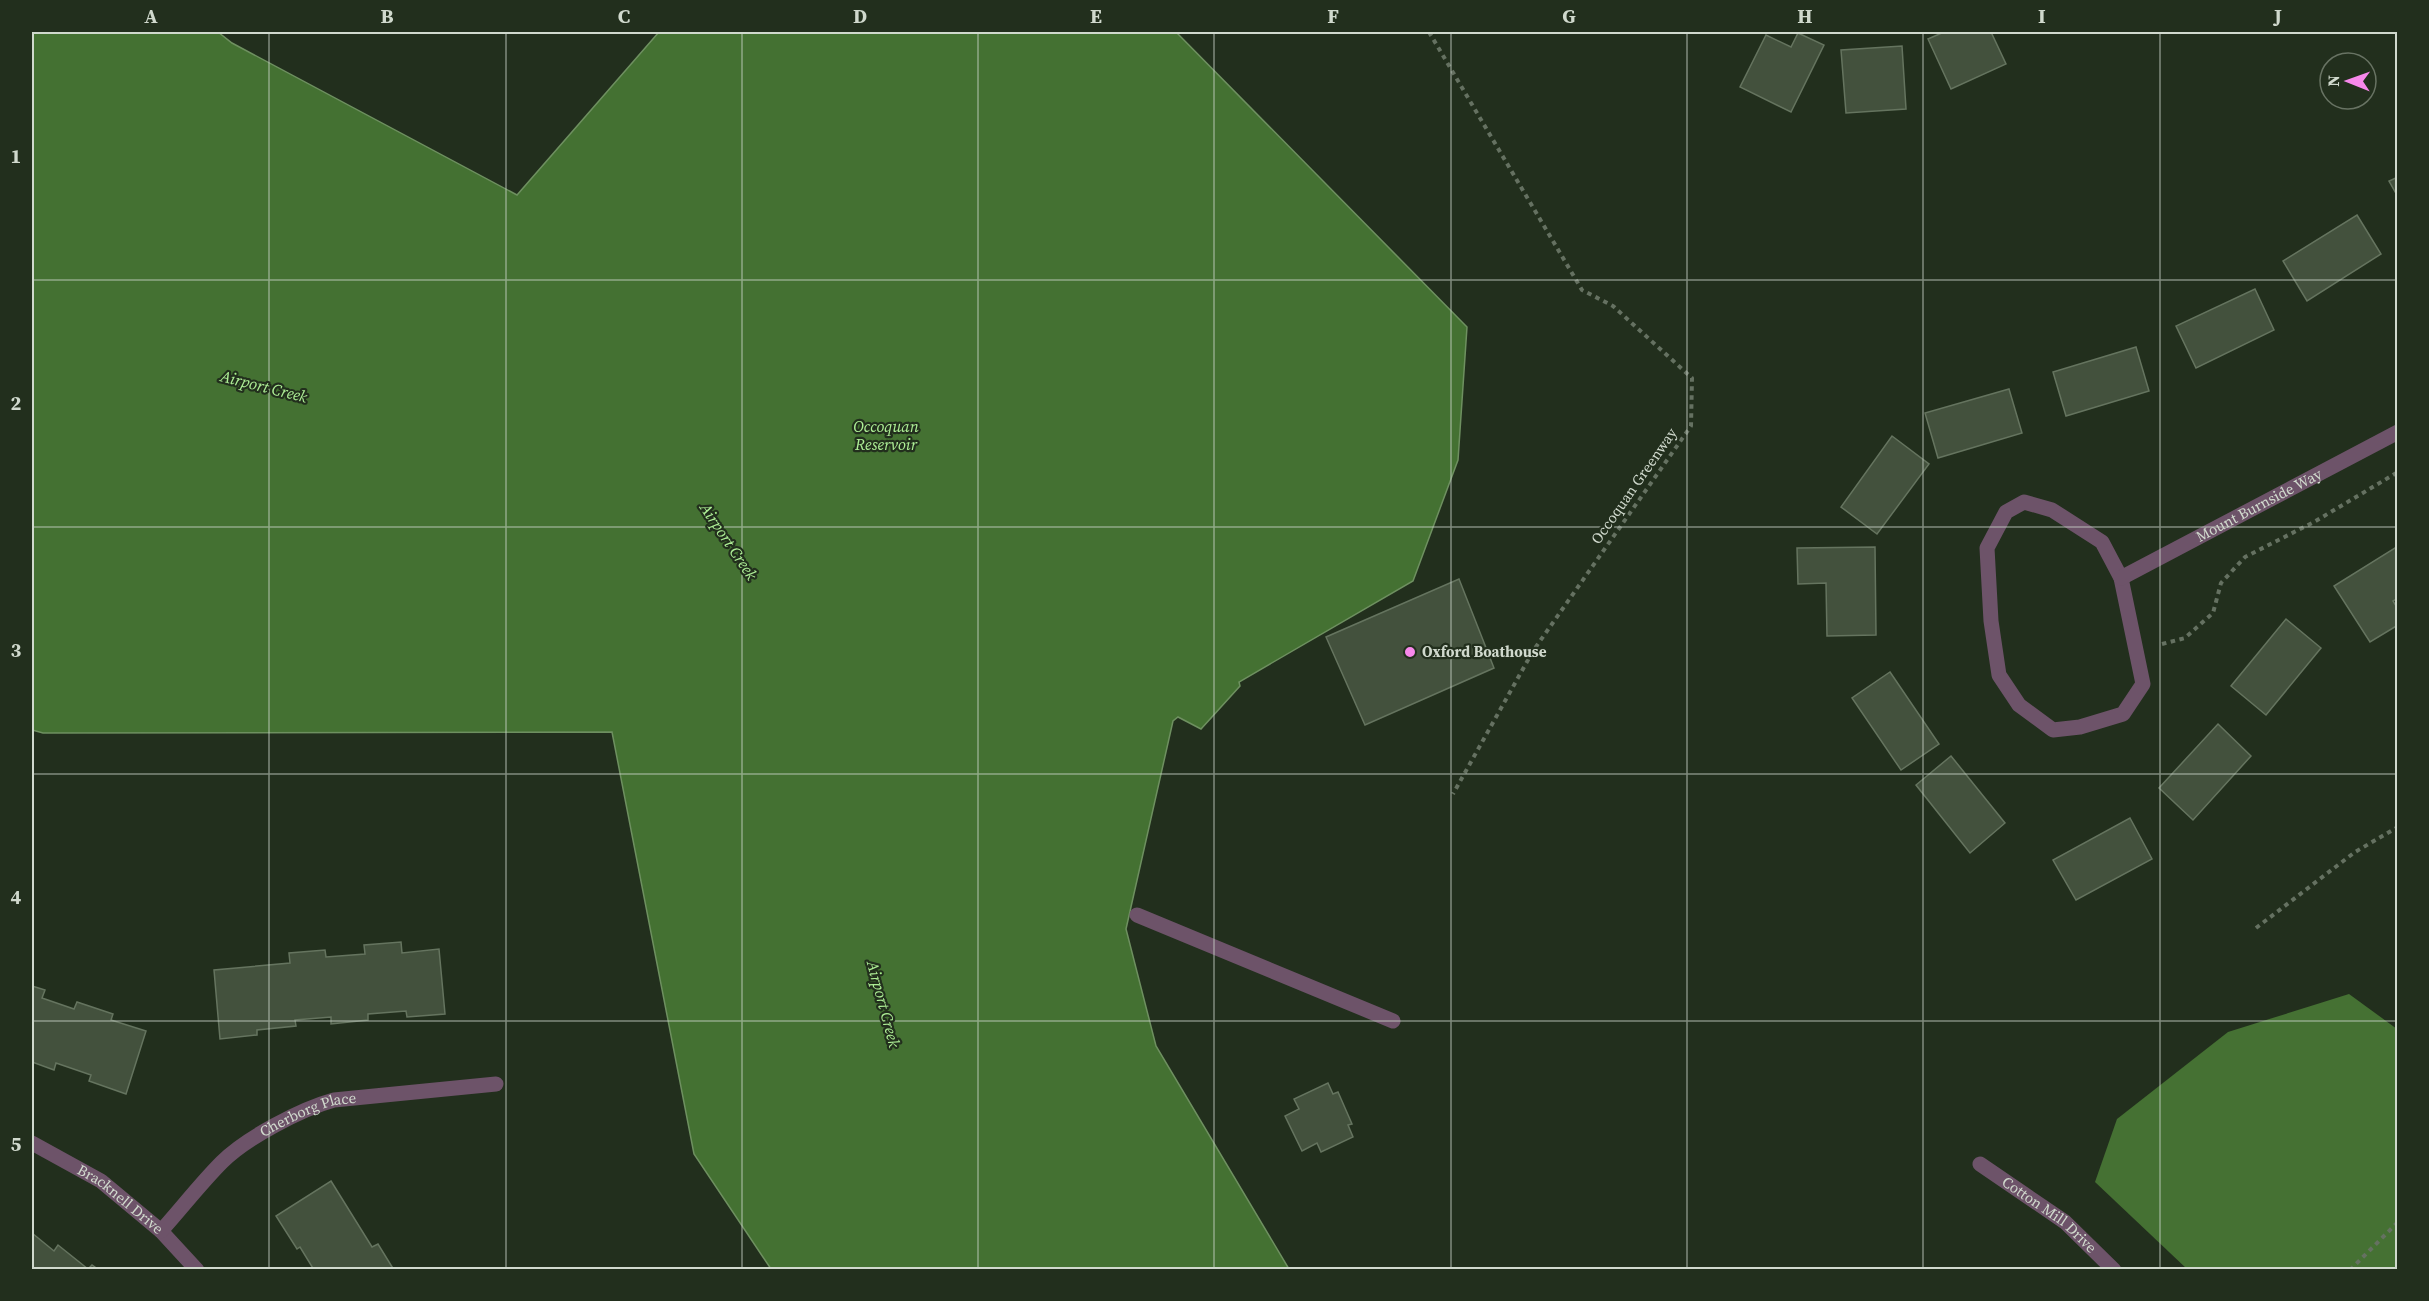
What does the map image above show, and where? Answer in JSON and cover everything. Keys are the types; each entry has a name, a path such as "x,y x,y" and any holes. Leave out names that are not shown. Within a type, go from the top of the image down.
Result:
{"street":[{"name":"Mount Burnside Way","path":"2121,578 2397,432"},
{"path":"2024,502 2052,510 2102,542 2121,578 2143,684 2123,714 2080,727 2053,730 2019,705 1999,675 1991,621 1986,548 2006,512 2024,502"},
{"path":"1137,915 1393,1021"},
{"name":"Cherborg Place","path":"161,1232 223,1161 275,1125 313,1107 334,1100 496,1084"},
{"name":"Bracknell Drive","path":"32,1143 100,1180 161,1232 197,1269"},
{"name":"Cotton Mill Drive","path":"1980,1164 2065,1222 2114,1269"}],"path":[{"name":"Occoquan Greenway","path":"1429,32 1582,290 1613,306 1692,378 1691,426 1533,651 1453,794"},
{"path":"2135,644 2160,645 2185,638 2213,613 2221,583 2245,557 2314,522 2397,472"},
{"path":"2256,928 2355,852 2397,826"},
{"path":"2350,1269 2397,1222"}],"shaded area":[{"path":"2349,994 2397,1029 2397,1269 2187,1269 2095,1182 2117,1119 2228,1032"}],"water":[{"name":"Occoquan Reservoir","path":"32,32 218,32 232,43 517,195 659,32 1176,32 1467,327 1458,460 1413,581 1239,682 1240,686 1201,729 1178,717 1173,721 1126,929 1156,1046 1289,1269 771,1269 694,1154 612,732 43,733 32,730"}],"building":[{"path":"1944,32 1991,32 2006,64 1951,89 1928,39"},
{"path":"1798,33 1824,45 1791,112 1740,87 1766,35 1791,47"},
{"path":"1902,46 1906,109 1846,113 1841,50"},
{"path":"2398,177 2398,197 2389,181"},
{"path":"2357,215 2381,254 2307,301 2283,261"},
{"path":"2255,289 2274,330 2196,368 2176,326"},
{"path":"2136,347 2149,391 2066,416 2053,372"},
{"path":"2009,389 2022,433 1938,458 1925,413"},
{"path":"1892,436 1929,464 1877,534 1841,507"},
{"path":"2398,546 2398,598 2393,601 2398,609 2398,625 2370,642 2334,586"},
{"path":"1875,547 1876,635 1827,636 1826,583 1798,584 1797,548"},
{"name":"Oxford Boathouse","path":"1459,579 1494,668 1365,725 1326,637"},
{"path":"2286,619 2321,648 2266,715 2231,686"},
{"path":"1890,672 1939,744 1901,770 1852,698"},
{"path":"2218,724 2251,756 2193,820 2159,788"},
{"path":"1951,756 2005,823 1970,853 1916,785"},
{"path":"2130,818 2152,859 2076,900 2053,860"},
{"path":"401,942 402,953 439,949 445,1014 407,1017 406,1011 368,1014 368,1020 331,1024 331,1017 295,1020 296,1026 257,1030 257,1035 220,1039 214,970 290,963 289,953 325,950 326,957 365,954 364,945"},
{"path":"32,986 45,990 42,998 74,1009 77,1002 113,1014 111,1020 146,1031 126,1094 89,1081 91,1075 56,1063 54,1070 32,1062"},
{"path":"1328,1083 1333,1094 1338,1092 1352,1124 1348,1125 1353,1137 1321,1152 1317,1143 1302,1151 1285,1116 1299,1109 1294,1099"},
{"path":"331,1181 372,1247 378,1244 394,1270 314,1270 300,1247 297,1249 276,1216"},
{"path":"32,1233 54,1251 58,1245 88,1269 92,1265 99,1270 32,1270"}],"place":[{"name":"Oxford Boathouse","path":"1410,652"}],"water label":[{"name":"Airport Creek","path":"264,386"},
{"name":"Airport Creek","path":"729,541"},
{"name":"Airport Creek","path":"884,1004"}]}
